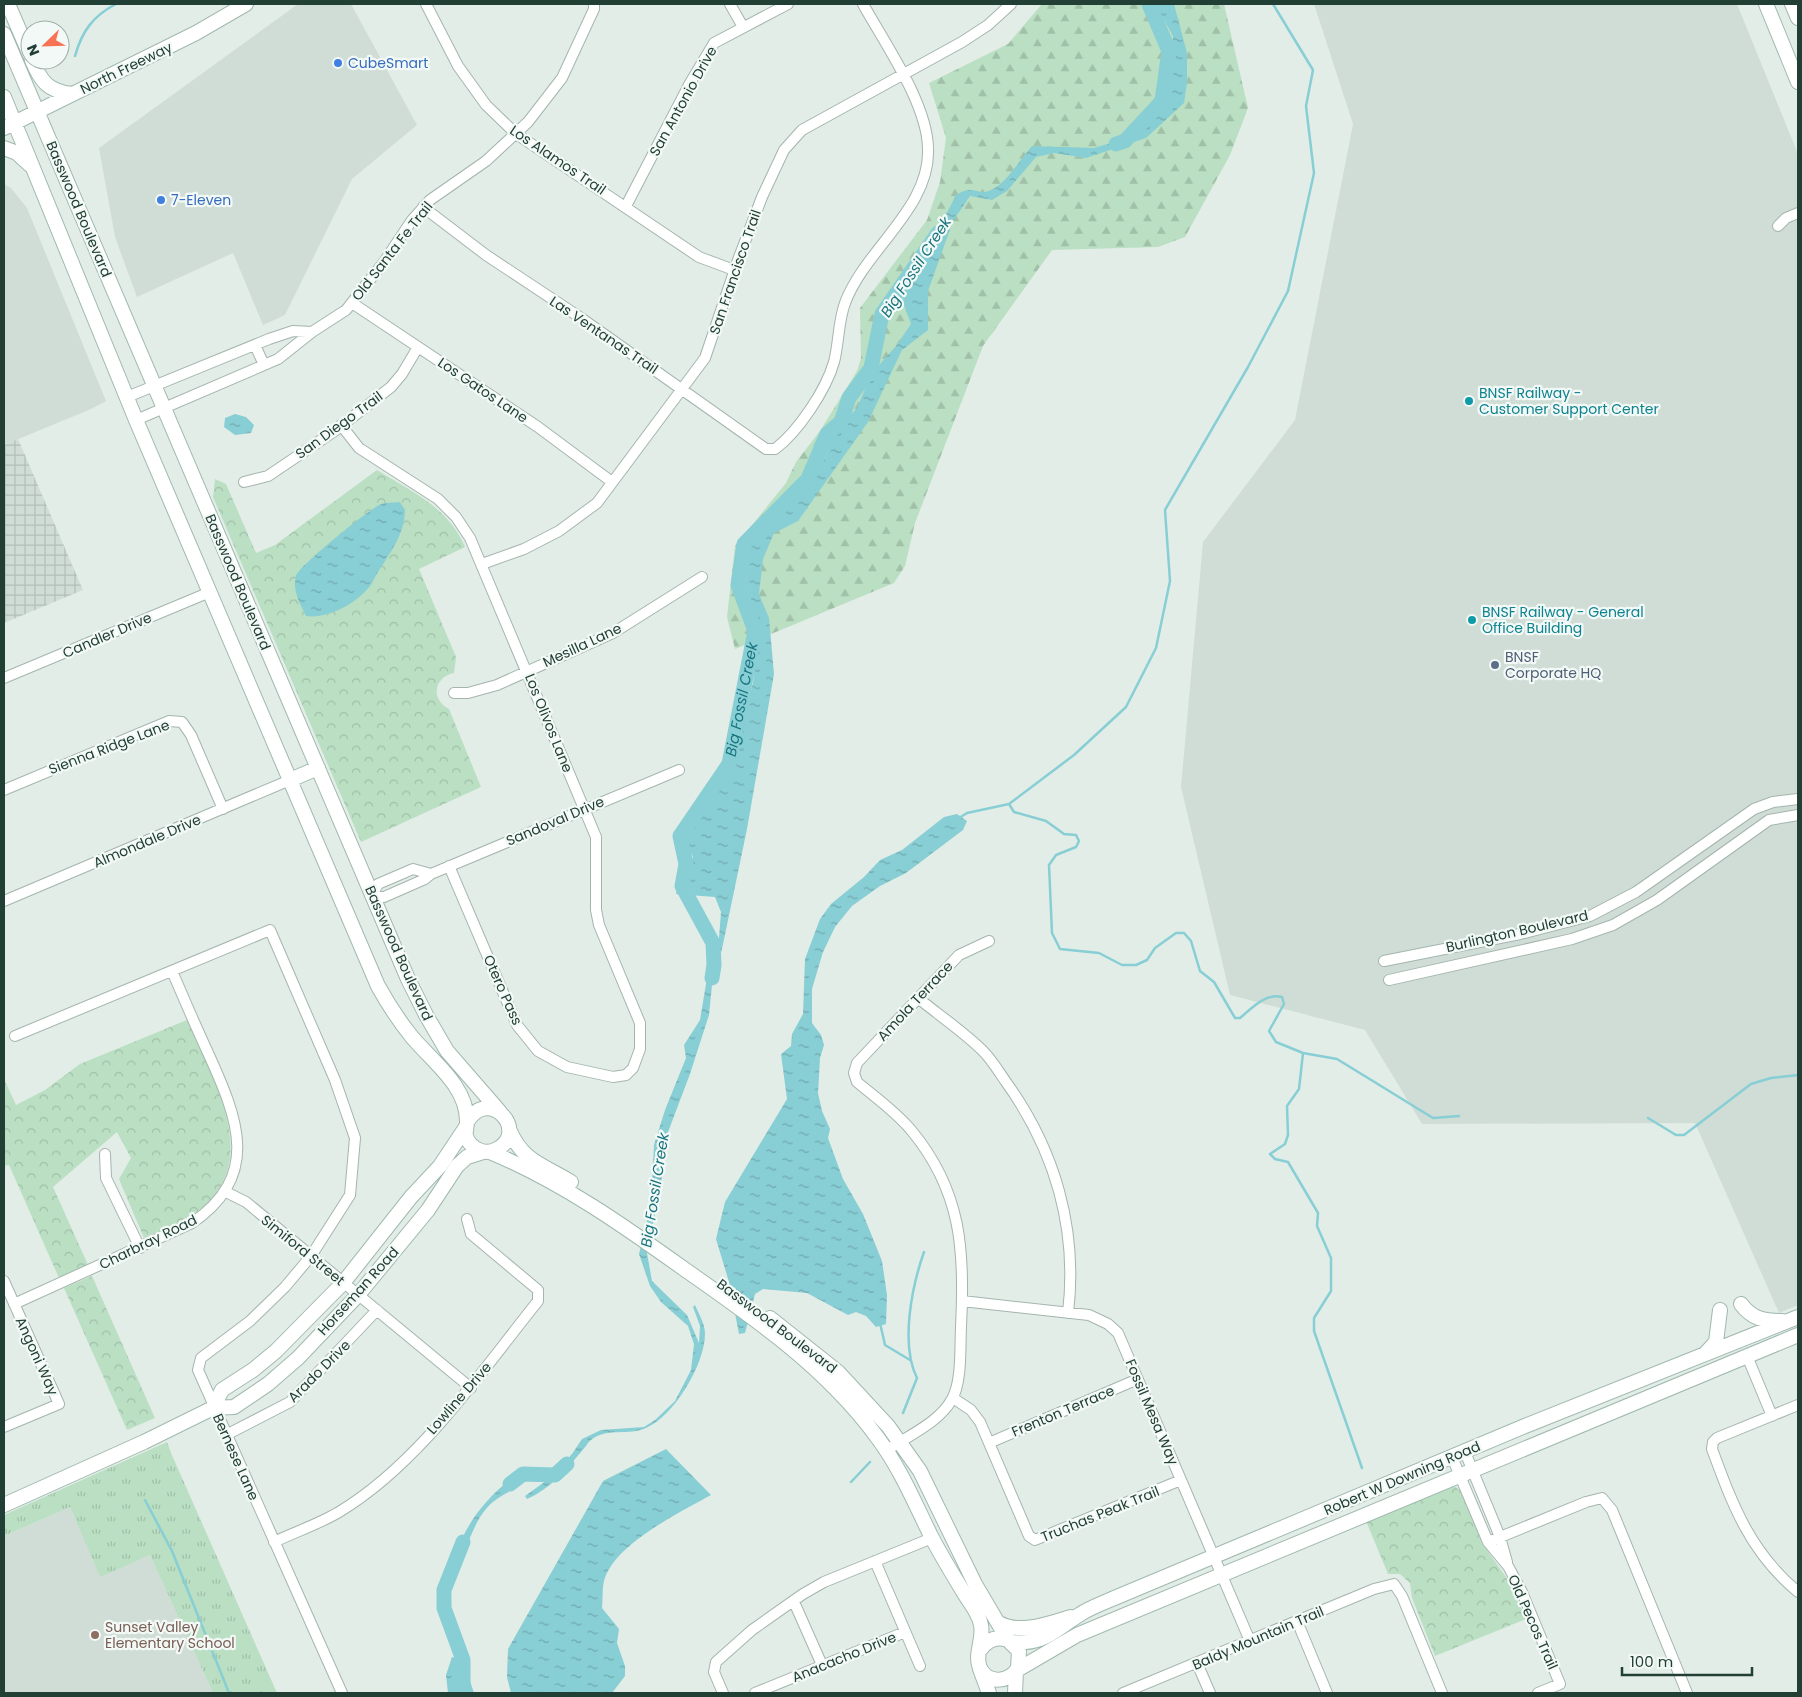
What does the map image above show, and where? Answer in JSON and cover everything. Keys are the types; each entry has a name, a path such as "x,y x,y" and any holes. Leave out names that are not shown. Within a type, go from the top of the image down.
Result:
{"main road":[{"path":"8,4 20,32"},
{"name":"North Freeway","path":"9,125 196,33 246,4"},
{"path":"1766,4 1798,82"},
{"path":"1792,4 1798,18"},
{"name":"Basswood Boulevard","path":"5,36 408,979 434,1029 460,1068 500,1112"},
{"path":"36,70 40,79 58,92 72,94"},
{"name":"Basswood Boulevard","path":"4,97 9,125 33,167 136,420 382,993 409,1033 460,1091 466,1124"},
{"path":"4,148 17,153 33,167"},
{"path":"290,780 318,768"},
{"path":"488,1108 500,1112 505,1117 509,1129 508,1138 502,1146 487,1152 471,1145 466,1136 466,1124 475,1112 488,1108"},
{"name":"Horseman Road","path":"214,1408 222,1390 253,1370 276,1351 343,1283 412,1197 440,1166 466,1124"},
{"name":"Basswood Boulevard","path":"509,1129 515,1143 525,1156 621,1219 838,1372 870,1403 900,1441 920,1471 975,1584 1009,1641"},
{"name":"Basswood Boulevard","path":"487,1152 563,1187 621,1219"},
{"name":"Horseman Road","path":"4,1505 144,1442 214,1408 234,1407 268,1384 298,1358 358,1295 428,1210 457,1166 467,1157 487,1152"},
{"path":"1741,1304 1748,1313 1765,1321 1793,1319"},
{"path":"1701,1358 1716,1342 1720,1310"},
{"name":"Robert W Downing Road","path":"1009,1641 1029,1643 1043,1639 1079,1614 1459,1454 1701,1358 1793,1319"},
{"name":"Basswood Boulevard","path":"775,1328 834,1386 887,1450 932,1538 979,1618 982,1628 981,1649"},
{"name":"Robert W Downing Road","path":"1017,1670 1070,1638 1466,1471 1798,1334"},
{"path":"999,1623 1008,1627 1031,1626 1079,1614"},
{"path":"989,1693 979,1666 981,1649 985,1643 994,1638 1009,1641 1020,1655 1015,1693"},
{"path":"979,1666 986,1676 998,1680 1010,1677 1017,1670"}],"street":[{"name":"Los Alamos Trail","path":"426,4 458,66 486,105 516,133 699,257 734,270"},
{"name":"Old Santa Fe Trail","path":"136,420 264,365 293,348 312,332 330,322 352,303 423,207 430,200 486,161 528,122 562,78 594,9 594,4"},
{"path":"730,4 743,27"},
{"name":"San Antonio Drive","path":"626,206 690,83 714,43 788,4"},
{"path":"863,4 901,74"},
{"name":"San Francisco Trail","path":"482,564 524,549 559,531 597,504 705,358 734,270 762,197 784,150 796,137 809,126 962,42 988,24 1011,4"},
{"name":"Las Ventanas Trail","path":"423,207 486,256 682,388 766,449 775,449 787,440 822,390 834,362 838,329 845,302 864,268 908,210 922,186 928,165 928,134 922,113 901,74"},
{"path":"1778,226 1782,221 1798,213"},
{"name":"Los Gatos Lane","path":"352,303 538,427 612,482"},
{"name":"Old Santa Fe Trail","path":"127,397 285,334 312,332"},
{"path":"285,334 293,348"},
{"path":"255,345 264,365"},
{"name":"San Diego Trail","path":"244,482 268,476 391,387 402,374 418,347"},
{"name":"Los Olivos Lane","path":"341,425 359,448 438,499 456,517 470,538 482,564 596,837 596,910 599,925 640,1023 640,1049 633,1068 626,1075"},
{"name":"Mesilla Lane","path":"454,693 468,693 497,684 613,633 702,577"},
{"name":"Candler Drive","path":"4,678 210,592"},
{"name":"Sienna Ridge Lane","path":"4,790 169,721 182,722 191,735 223,809"},
{"name":"Sandoval Drive","path":"372,895 384,897 425,879 448,866 679,770"},
{"name":"Almondale Drive","path":"4,901 290,780"},
{"name":"Burlington Boulevard","path":"1384,961 1566,923 1612,906 1670,868 1738,818 1761,806 1798,799"},
{"path":"1781,801 1785,816"},
{"name":"Burlington Boulevard","path":"1389,980 1572,939 1613,925 1656,900 1768,821 1785,816 1798,815"},
{"name":"Otero Pass","path":"448,866 517,1025 538,1051 567,1067 613,1077 626,1075"},
{"path":"1670,868 1682,881"},
{"path":"372,895 378,884 406,872 413,870 431,874"},
{"path":"406,872 411,885"},
{"path":"15,1036 270,930 335,1080 355,1138 350,1196 311,1256"},
{"path":"1520,934 1524,950"},
{"name":"Amola Terrace","path":"962,1301 962,1245 952,1200 934,1162 910,1129 857,1082 854,1073 857,1063 959,955 989,941"},
{"path":"1453,946 1456,965"},
{"name":"Charbray Road","path":"14,1304 192,1223 210,1211 226,1192 237,1163 237,1130 231,1103 172,971"},
{"path":"918,998 984,1052 1015,1095 1039,1135 1056,1176 1067,1217 1072,1262 1068,1312"},
{"path":"104,1154 106,1178 140,1248"},
{"name":"Simiford Street","path":"226,1192 246,1202 470,1388"},
{"name":"Lowline Drive","path":"274,1542 339,1513 391,1475 470,1388 538,1301 538,1290 471,1234 467,1219"},
{"name":"Bernese Lane","path":"311,1256 285,1287 250,1321 199,1361 198,1370 342,1693"},
{"name":"Angoni Way","path":"4,1281 59,1404 4,1427"},
{"path":"887,1450 929,1422 953,1398 958,1373 962,1301"},
{"name":"Fossil Mesa Way","path":"962,1301 1089,1315 1108,1324 1118,1333 1250,1640"},
{"name":"Arado Drive","path":"226,1435 290,1402 377,1310"},
{"path":"1747,1356 1772,1416"},
{"name":"Frenton Terrace","path":"989,1443 1138,1379"},
{"name":"Truchas Peak Trail","path":"953,1398 971,1410 980,1422 1029,1536 1035,1540 1181,1480"},
{"path":"1798,1405 1717,1438 1713,1442 1712,1449 1745,1531 1765,1559 1798,1592"},
{"name":"Old Pecos Trail","path":"1459,1454 1500,1538 1508,1566"},
{"name":"Old Pecos Trail","path":"1466,1471 1488,1542 1508,1566 1522,1592 1560,1684 1538,1693"},
{"path":"1488,1542 1586,1502 1602,1498 1612,1510 1687,1693"},
{"path":"723,1693 714,1672 719,1658 752,1630 824,1582 932,1538"},
{"path":"875,1561 920,1666"},
{"name":"Baldy Mountain Trail","path":"1123,1693 1374,1589 1394,1584 1402,1596 1442,1693"},
{"path":"794,1602 822,1665"},
{"path":"1297,1621 1326,1693"},
{"name":"Anacacho Drive","path":"755,1693 905,1632"},
{"path":"1197,1663 1210,1693"}],"shaded area":[{"path":"298,4 351,4 417,125 352,179 285,315 263,325 233,253 137,297 115,237 99,148"},
{"name":"BNSF Corporate HQ","path":"1314,4 1737,4 1798,154 1798,1305 1779,1313 1695,1123 1422,1124 1365,1030 1230,995 1181,787 1203,542 1295,420 1353,124"},
{"path":"4,184 11,188 27,208 106,401 4,445"},
{"path":"18,439 83,590 4,623 4,445"},
{"name":"Sunset Valley Elementary School","path":"70,1507 100,1576 150,1555 213,1693 4,1693 4,1536"}],"green space":[{"path":"1042,4 1224,4 1248,108 1230,155 1185,237 1158,247 1052,250 983,346 915,523 905,566 894,583 735,649 727,617 735,546 786,483 796,462 820,431 857,371 861,358 860,308 927,220 940,182 946,138 929,83 1008,44"},
{"path":"377,470 416,493 439,511 458,533 465,547 419,569 456,657 454,673 442,679 437,689 437,694 443,705 449,709 481,787 361,842 213,497 215,479 226,484 256,553 275,545"},
{"path":"187,1020 207,1062 225,1109 230,1133 230,1156 225,1178 212,1198 197,1211 144,1238 119,1179 131,1158 117,1132 53,1187 88,1265 59,1278 9,1165 4,1166 4,1079 16,1105 45,1090 80,1064"},
{"path":"92,1276 155,1418 127,1430 64,1288"},
{"path":"167,1442 277,1693 213,1693 150,1555 100,1577 70,1507 4,1536 4,1515"},
{"path":"1450,1486 1456,1487 1462,1493 1482,1543 1508,1580 1526,1619 1435,1656 1412,1598 1410,1583 1400,1574 1388,1574 1366,1521"}],"water":[{"path":"1155,4 1174,4 1187,53 1187,83 1184,103 1146,138 1086,158 1054,153 1036,157 1007,191 992,200 970,196 953,221 928,291 928,330 902,350 868,422 798,521 774,533 763,559 759,594 769,618 774,674 747,829 722,949 712,985 709,1015 690,1074 665,1140 661,1185 647,1253 652,1281 687,1315 699,1343 700,1326 693,1307 695,1305 704,1327 704,1346 694,1374 686,1388 677,1401 657,1422 639,1430 597,1436 590,1441 557,1479 527,1499 525,1496 550,1478 572,1454 582,1439 601,1430 644,1427 655,1420 675,1401 691,1370 694,1344 688,1326 661,1302 650,1286 639,1254 651,1204 654,1145 665,1110 686,1058 684,1045 700,1020 706,984 719,938 721,912 715,897 676,894 693,857 684,839 692,830 699,812 731,754 753,683 760,625 746,593 747,546 756,534 809,483 826,456 835,432 857,408 872,373 896,346 911,324 902,300 956,195 967,190 985,192 995,188 1007,178 1032,146 1094,148 1114,142 1146,127 1165,101 1172,70 1173,36"},
{"path":"235,414 246,417 254,425 251,433 235,435 224,427 225,418"},
{"path":"400,502 405,510 403,526 394,546 370,586 357,599 341,609 323,615 306,616 297,597 295,586 296,576 300,571 335,538 374,508 383,503"},
{"path":"957,814 967,821 963,830 906,873 880,886 852,906 835,927 823,952 812,989 812,1023 821,1035 824,1045 820,1058 818,1093 822,1111 830,1129 828,1138 843,1179 863,1214 882,1261 887,1295 886,1324 876,1327 866,1316 856,1312 848,1315 807,1293 763,1289 755,1294 745,1333 739,1334 729,1282 716,1239 725,1202 787,1099 781,1054 791,1046 792,1034 803,1014 805,959 820,919 831,904 864,877 880,860 902,850 944,817"},
{"path":"666,1449 711,1495 649,1531 620,1554 610,1567 604,1581 602,1608 619,1629 617,1643 625,1666 625,1676 612,1693 511,1693 507,1677 508,1649 603,1481"},
{"path":"522,1470 531,1471 518,1486 489,1505 481,1515 465,1549 456,1561 454,1557 460,1543 481,1508 499,1489"},
{"path":"452,1657 457,1658 468,1675 474,1693 448,1693 446,1675"}],"waterway":[{"path":"75,56 81,39 90,25 101,14 116,4"},
{"name":"Big Fossil Creek","path":"1116,144 1125,141 1162,101 1169,51 1149,4"},
{"path":"959,818 967,813 1009,804 1074,755 1126,707 1156,648 1170,581 1165,510 1248,367 1288,291 1314,173 1306,106 1313,70 1273,4"},
{"name":"Big Fossil Creek","path":"712,978 714,965 713,943 682,886 686,864 680,836 729,764 755,631 738,585 744,544 808,479 827,434 841,422 849,398 871,368 882,314 938,233"},
{"path":"1009,804 1014,812 1046,821 1064,834 1076,835 1079,841 1076,847 1056,855 1049,865 1052,933 1060,949 1099,953 1122,965 1136,965 1147,960 1155,948 1176,933 1184,933 1191,941 1200,971 1214,982 1235,1018 1240,1018 1264,999 1276,996 1282,997 1284,1004 1269,1031 1276,1042 1303,1053 1337,1059 1433,1118 1459,1116"},
{"path":"1303,1053 1299,1089 1287,1106 1288,1135 1285,1144 1270,1154 1275,1159 1288,1162 1318,1213 1317,1226 1331,1258 1331,1291 1314,1318 1314,1331 1362,1468"},
{"path":"1648,1118 1676,1135 1684,1135 1751,1084 1771,1078 1798,1075"},
{"path":"903,1413 917,1378 909,1349 909,1332 915,1281 924,1252"},
{"path":"880,1323 885,1345 910,1360"},
{"path":"851,1482 870,1462"},
{"name":"Big Fossil Creek","path":"510,1484 523,1474 555,1475 567,1464"},
{"path":"145,1500 172,1551 229,1693"},
{"name":"Big Fossil Creek","path":"463,1542 444,1590 444,1608 463,1660 463,1693"}],"place":[{"name":"CubeSmart","path":"338,63"},
{"name":"7-Eleven","path":"161,200"},
{"name":"BNSF Railway - Customer Support Center","path":"1469,401"},
{"name":"BNSF Railway - General Office Building","path":"1472,620"},
{"name":"BNSF Corporate HQ","path":"1495,665"},
{"name":"Sunset Valley Elementary School","path":"95,1635"}]}
